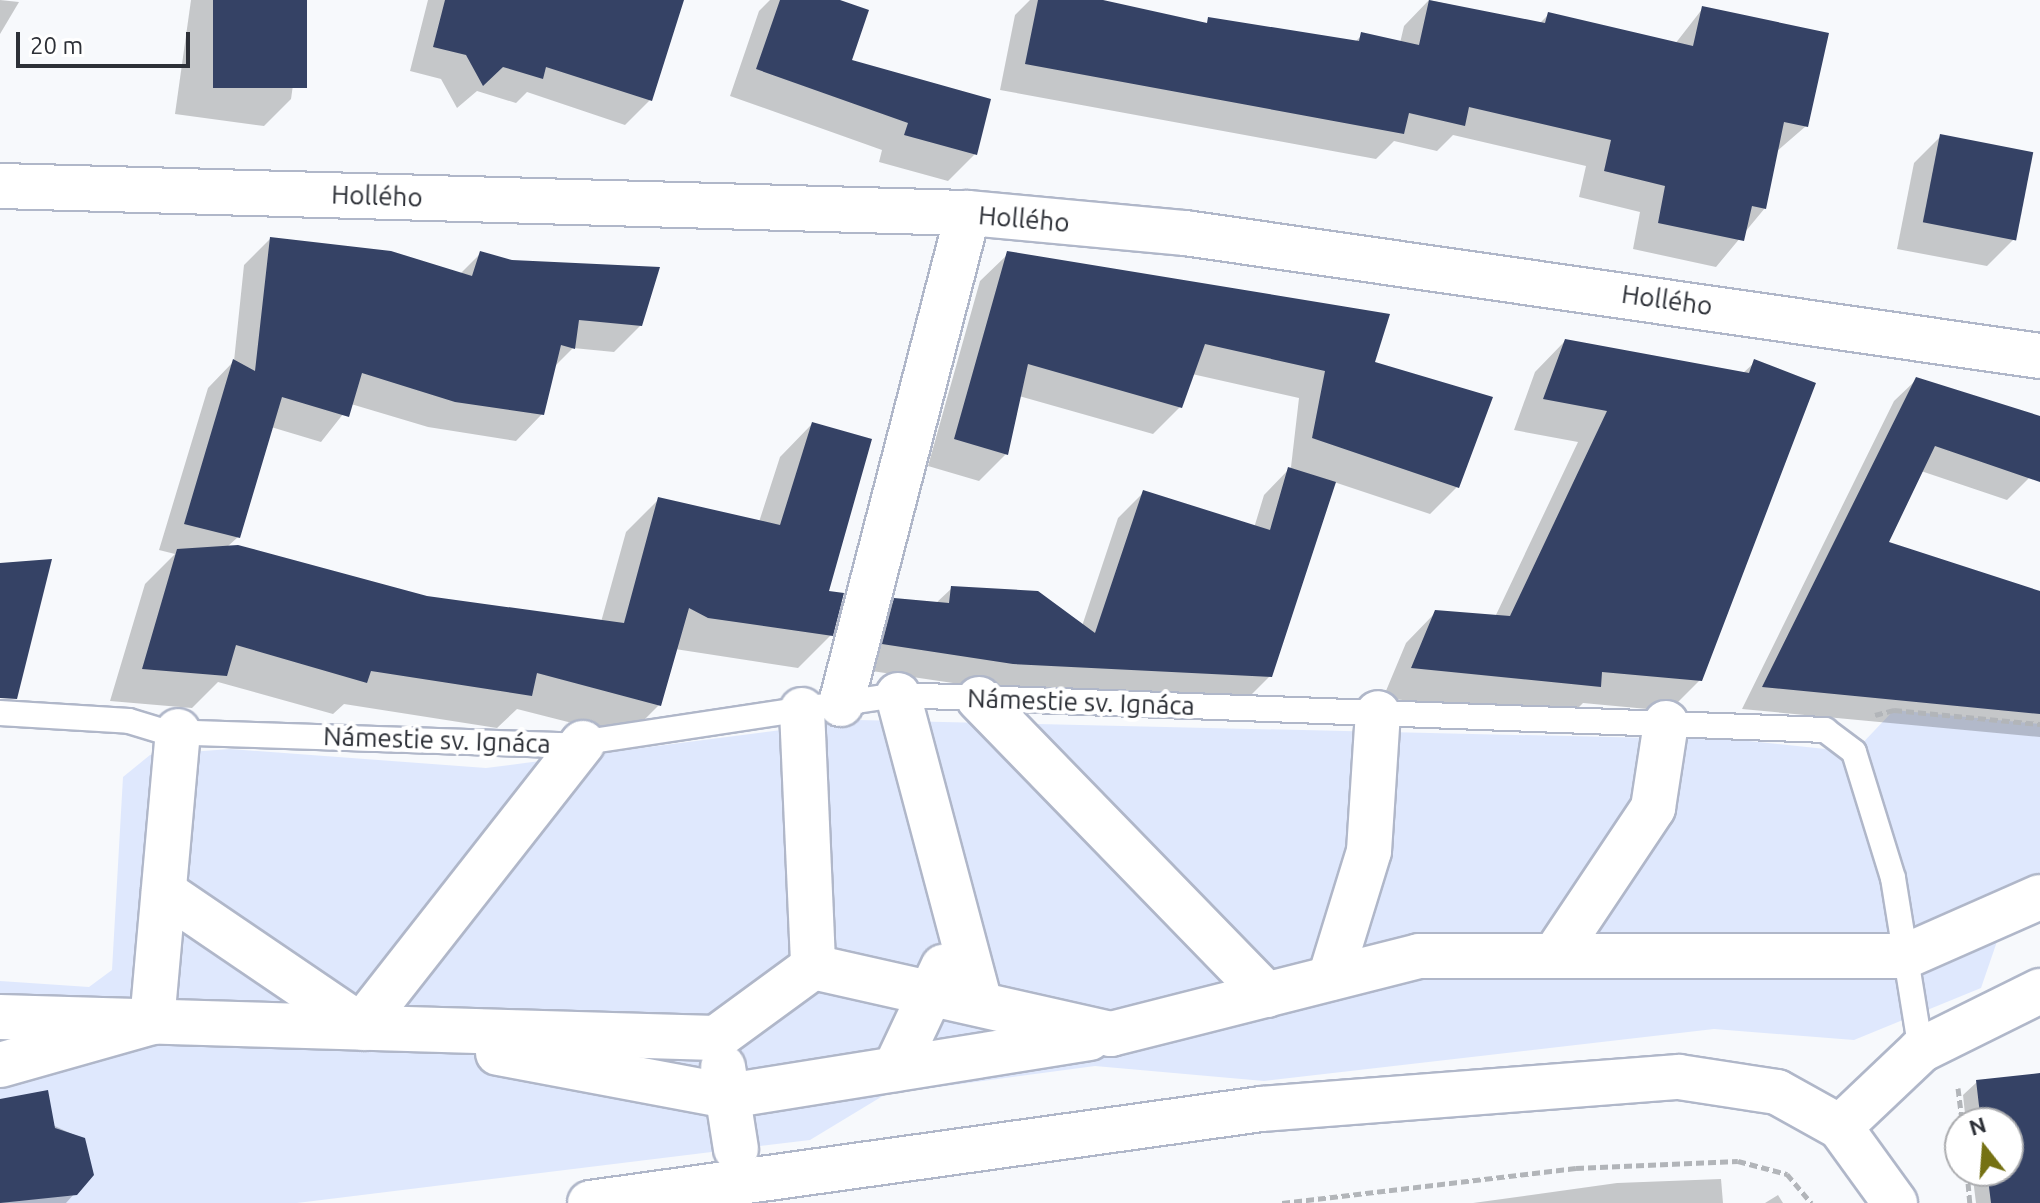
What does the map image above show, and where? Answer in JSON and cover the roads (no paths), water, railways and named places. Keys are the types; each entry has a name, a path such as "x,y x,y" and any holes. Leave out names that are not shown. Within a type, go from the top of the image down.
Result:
{"street":[{"name":"Hollého","path":"0,186 968,213 1185,233 2040,356"},
{"path":"813,967 822,707 968,213"},
{"path":"898,695 980,1004"},
{"path":"979,699 1267,995"},
{"path":"1330,978 1369,851 1378,713"},
{"path":"1555,955 1653,808 1666,723"},
{"path":"152,1022 178,731"},
{"path":"360,1027 583,743"},
{"path":"164,892 360,1027 728,1096 1111,1034 1419,956 1906,956 2040,897"},
{"path":"895,1069 936,994 956,917"},
{"path":"0,1017 718,1037 813,967 1111,1034"},
{"path":"1840,1127 1921,1050 2040,991"},
{"path":"0,1065 152,1022"},
{"path":"718,1037 736,1149"},
{"path":"590,1203 1261,1109 1679,1077 1777,1092 1840,1127 1895,1203"}],"lane":[{"name":"Námestie sv. Ignáca","path":"0,713 178,731 583,743 898,695 1825,730 1854,752 1893,878 1906,956"},
{"path":"1906,956 1921,1050"}]}
